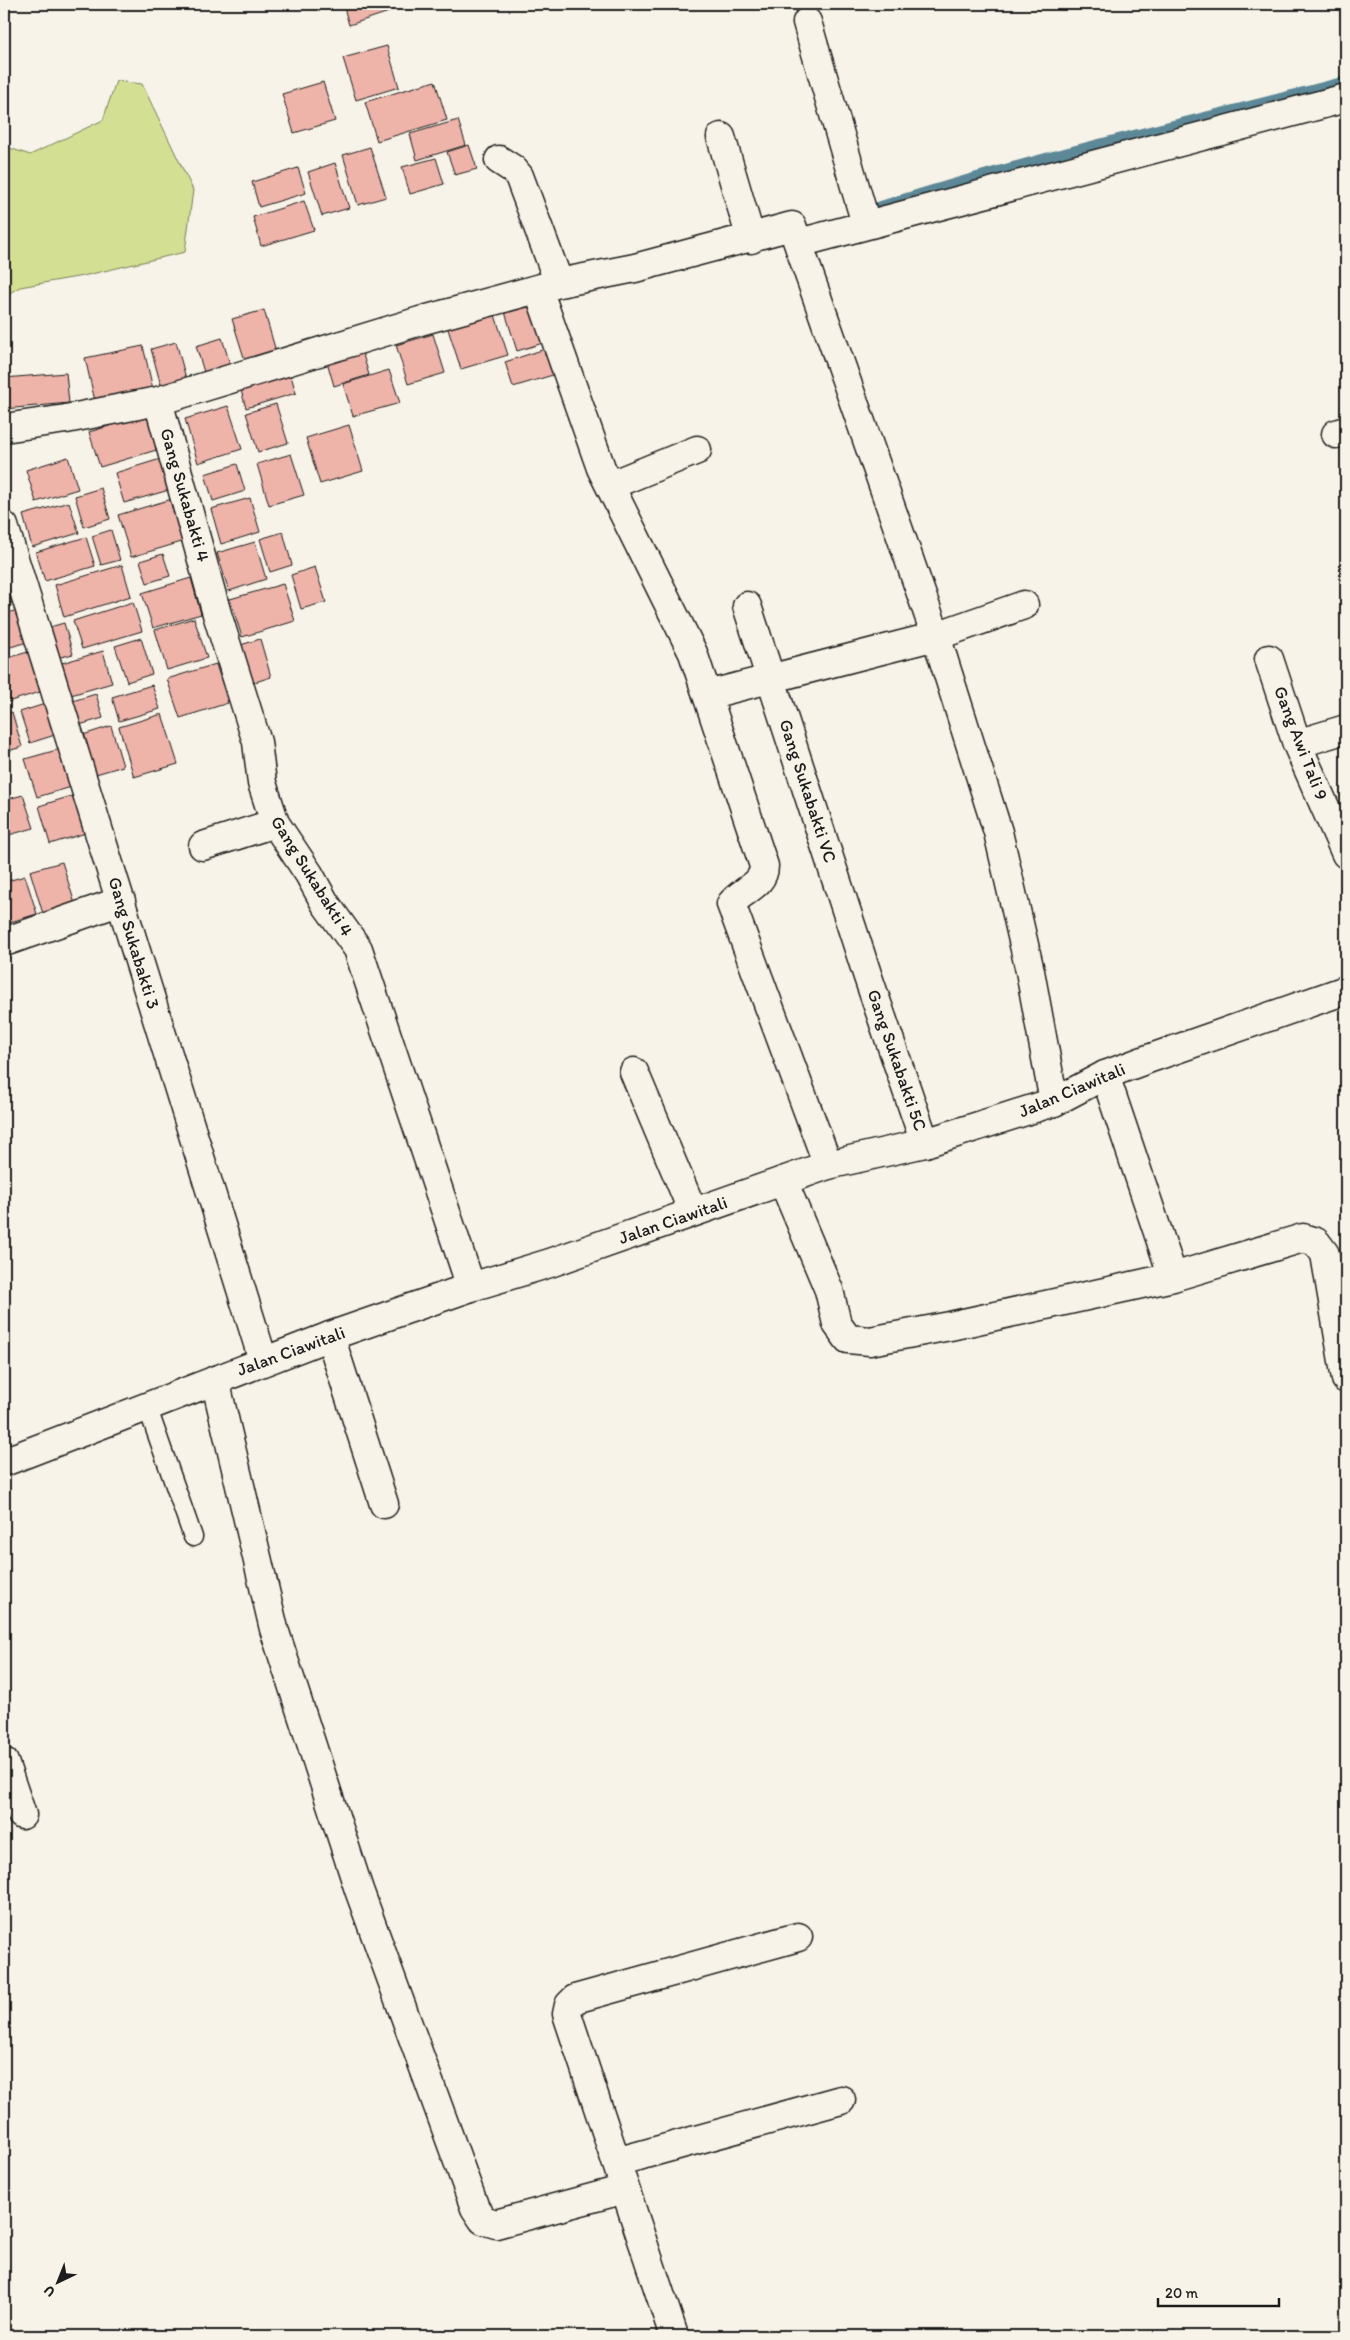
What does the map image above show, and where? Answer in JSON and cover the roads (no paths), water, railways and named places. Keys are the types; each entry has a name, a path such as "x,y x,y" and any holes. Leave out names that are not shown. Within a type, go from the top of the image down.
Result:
{"street":[{"path":"807,22 866,224"},
{"path":"799,243 1346,98"},
{"path":"721,138 752,239"},
{"path":"498,160 513,169 519,176 602,468 693,653 764,866 764,875 760,882 737,896 731,904 733,914 828,1165"},
{"path":"4,428 66,419 158,401 411,324 549,286 636,268 752,239 792,226 936,636 998,832 1030,971 1054,1102"},
{"name":"Gang Sukabakti 4","path":"158,401 218,614 257,742 262,783 275,823 309,874 325,903 358,949 471,1287"},
{"path":"611,485 698,450"},
{"name":"Gang Sukabakti 3","path":"4,526 263,1360"},
{"path":"707,696 936,636 1024,605"},
{"name":"Gang Sukabakti VC","path":"747,606 868,977"},
{"name":"Gang Awi Tali 9","path":"1269,660 1297,744 1346,854"},
{"path":"1297,744 1346,729"},
{"path":"203,846 275,823"},
{"path":"4,942 121,901"},
{"name":"Gang Sukabakti 5C","path":"868,977 926,1143"},
{"name":"Jalan Ciawitali","path":"4,1462 263,1360 330,1336 471,1287 550,1263 828,1165 926,1143 1054,1102 1105,1075 1346,990"},
{"path":"634,1072 693,1212"},
{"path":"1105,1075 1173,1277"},
{"path":"783,1181 829,1290 837,1324 848,1339 870,1341 950,1326 1173,1277 1303,1238 1316,1242 1325,1254 1346,1379"},
{"path":"330,1336 384,1504"},
{"path":"215,1380 274,1629 359,1890 475,2208 483,2220 496,2224 625,2188"},
{"path":"4,1762 22,1816"},
{"path":"674,2336 567,2014 569,2005 575,1999 798,1937"},
{"path":"616,2162 841,2100"}],"lane":[{"path":"147,1406 193,1537"}],"waterway":[{"path":"869,211 987,175 1346,82"}]}
